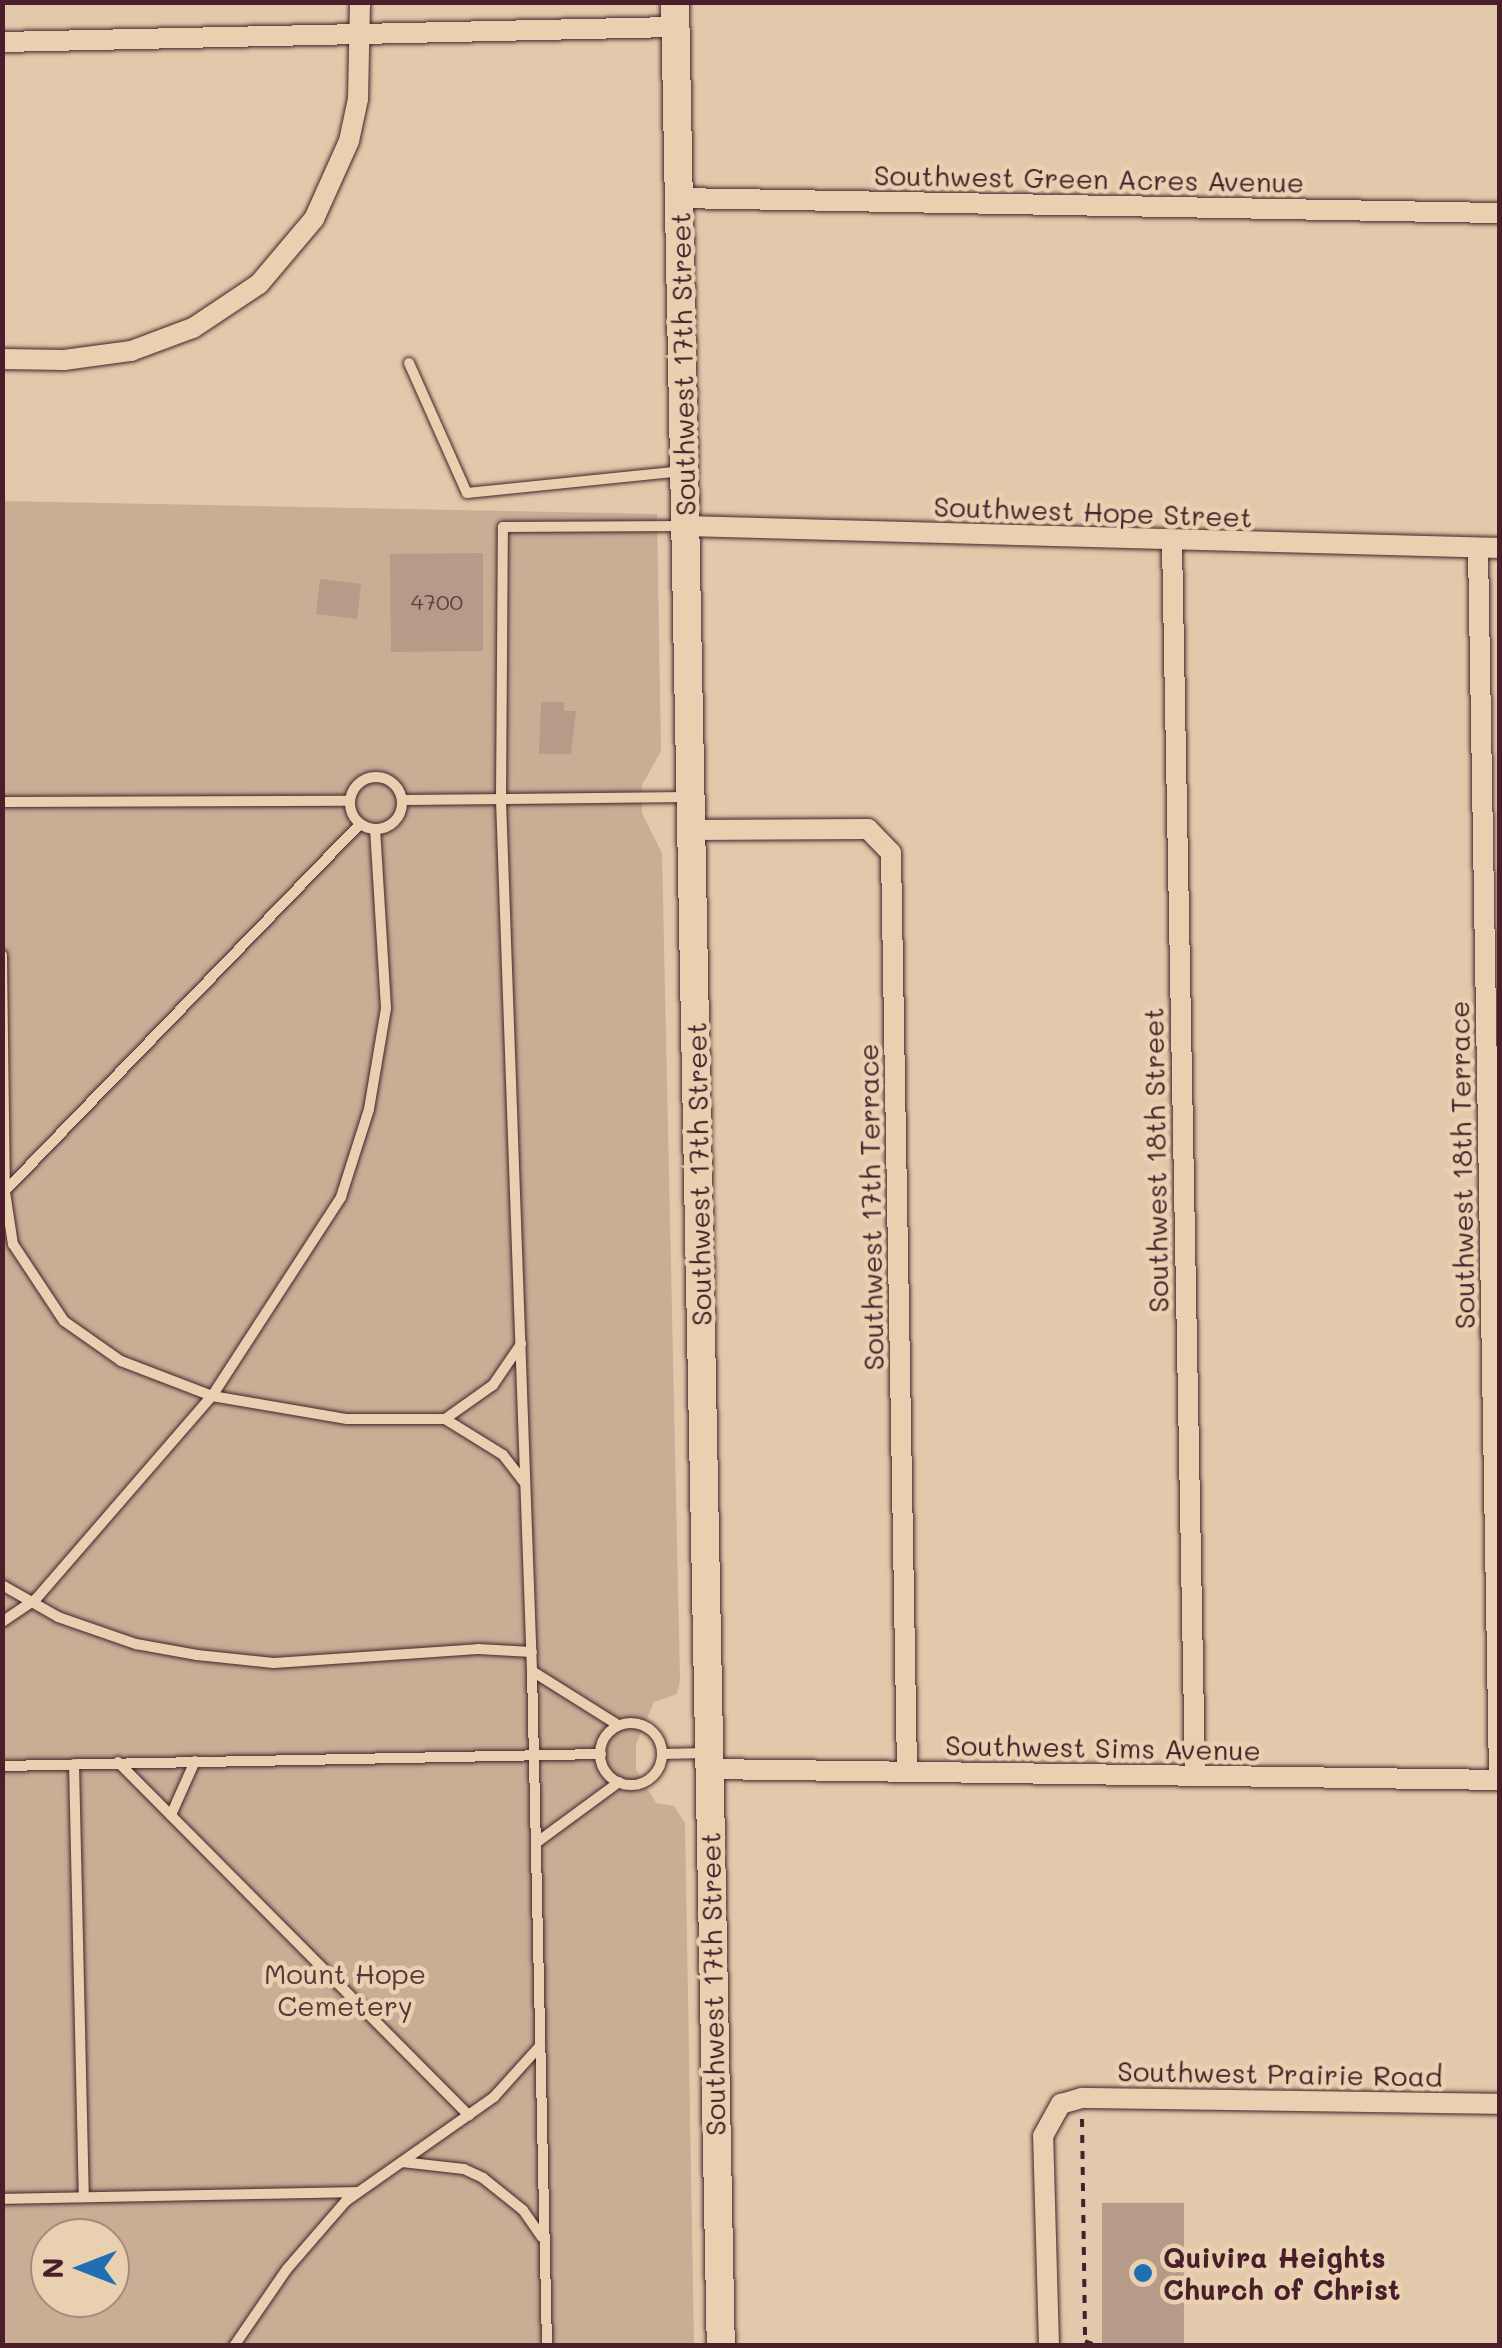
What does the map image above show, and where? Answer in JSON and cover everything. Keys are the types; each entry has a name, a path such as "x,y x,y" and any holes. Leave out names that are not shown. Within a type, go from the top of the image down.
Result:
{"main road":[{"name":"Southwest 17th Street","path":"675,15 707,1761 722,2346"}],"street":[{"path":"2,359 64,360 131,351 193,328 259,284 302,236 334,181 354,120 360,2"},
{"path":"2,42 361,36 675,15"},
{"name":"Southwest Green Acres Avenue","path":"678,198 1500,213"},
{"name":"Southwest Hope Street","path":"686,526 1500,548"},
{"name":"Southwest 18th Street","path":"1172,542 1195,1776"},
{"name":"Southwest 18th Terrace","path":"1478,548 1492,944 1499,1780"},
{"name":"Southwest 17th Terrace","path":"690,830 868,829 891,852 907,1772"},
{"name":"Southwest Sims Avenue","path":"707,1761 907,1772 1499,1780"},
{"name":"Southwest Prairie Road","path":"1071,2104 1082,2098 1500,2104"},
{"path":"1049,2346 1043,2136 1071,2104"}],"lane":[{"path":"409,363 467,493 684,471"},
{"path":"547,2346 532,1652 501,799 503,527 686,526"},
{"path":"378,776 395,784 403,800 398,817 376,829 360,824 350,801 356,786 378,776"},
{"path":"403,800 690,797"},
{"path":"2,802 350,801"},
{"path":"4,1193 360,824"},
{"path":"2,1622 36,1599 212,1396 286,1292 341,1196 368,1110 386,1008 376,829"},
{"path":"2,956 4,1193 13,1244 64,1321 121,1361 212,1396 347,1419 445,1418 503,1455 526,1484"},
{"path":"445,1418 493,1385 521,1344"},
{"path":"2,1585 36,1599 58,1617 136,1644 274,1664 478,1649 532,1652"},
{"path":"532,1672 618,1726 648,1728 662,1754"},
{"path":"618,1726 601,1754 604,1769 620,1782"},
{"path":"2,1766 601,1754"},
{"path":"662,1754 707,1761"},
{"path":"536,1843 620,1782 648,1780 662,1754"},
{"path":"171,1815 194,1761"},
{"path":"118,1762 468,2115"},
{"path":"74,1764 84,2197"},
{"path":"234,2346 286,2269 359,2192 468,2115 541,2045"},
{"path":"400,2162 483,2178 522,2210 542,2237"},
{"path":"2,2199 359,2192"}],"path":[{"path":"1071,2104 1085,2342 1098,2346"}],"green space":[{"name":"Mount Hope Cemetery","path":"2,501 657,514 661,751 642,785 642,813 662,853 680,1680 677,1694 654,1702 636,1744 636,1770 656,1803 674,1806 685,1823 694,2345 3,2345"}],"building":[{"path":"483,553 483,651 391,652 390,554"},
{"path":"320,579 361,584 357,619 316,614"},
{"path":"541,702 564,702 564,711 576,711 571,754 539,754"},
{"name":"Quivira Heights Church of Christ","path":"1102,2203 1184,2203 1184,2344 1102,2344"}],"place":[{"name":"Quivira Heights Church of Christ","path":"1143,2273"}]}
